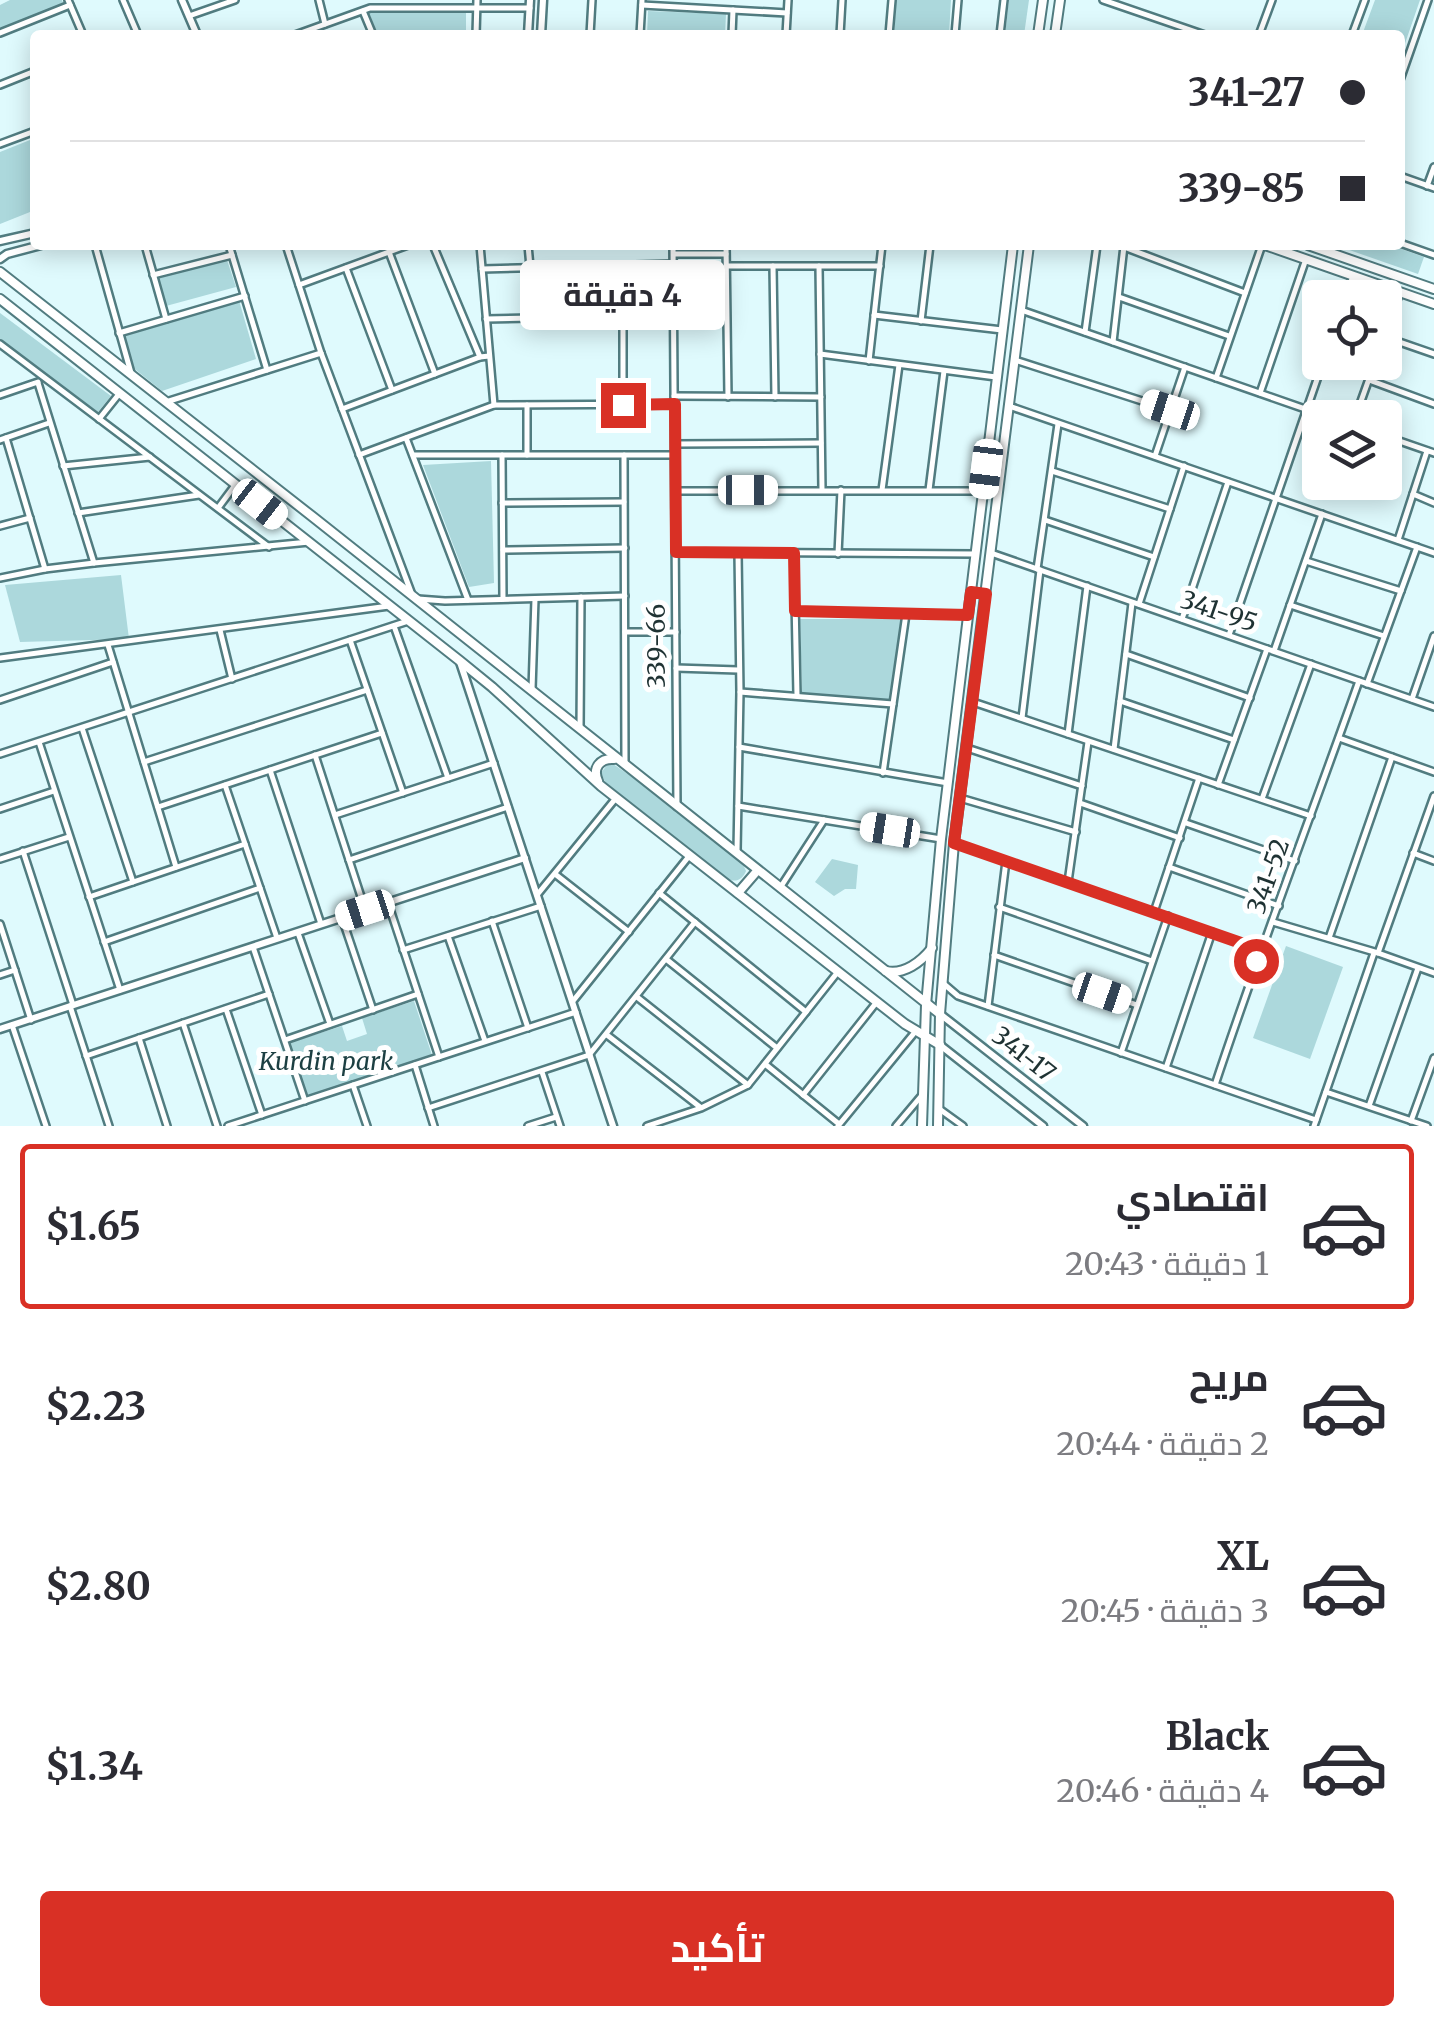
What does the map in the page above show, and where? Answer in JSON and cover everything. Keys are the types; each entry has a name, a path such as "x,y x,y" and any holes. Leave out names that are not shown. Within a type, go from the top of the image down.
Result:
{"main road":[{"path":"1039,30 1043,0"},
{"path":"1056,30 1060,0"},
{"path":"922,1126 926,1004 941,839 1011,250"},
{"path":"938,1126 940,1014 954,843 1028,250"},
{"path":"1277,250 1365,280"},
{"path":"1322,250 1434,290 1432,304 1402,293"},
{"path":"1,272 940,1014"},
{"path":"0,300 460,661 616,798 877,1002 940,1045"},
{"path":"988,448 1004,450"},
{"path":"971,592 986,594"},
{"path":"601,786 596,777 599,764 608,758 622,763"},
{"path":"738,894 757,870"},
{"path":"882,970 894,973 908,968 932,948"}],"street":[{"path":"123,0 136,30"},
{"path":"182,0 195,30"},
{"path":"189,16 236,0"},
{"path":"319,0 326,24"},
{"path":"367,0 372,30"},
{"path":"541,30 543,0"},
{"path":"590,30 592,0"},
{"path":"786,30 788,0"},
{"path":"840,30 842,0"},
{"path":"890,30 892,0"},
{"path":"955,30 958,0"},
{"path":"1001,30 1004,0"},
{"path":"1103,0 1190,30"},
{"path":"1261,30 1272,0"},
{"path":"1354,30 1365,0"},
{"path":"1405,66 1428,0"},
{"path":"0,33 69,3 81,30"},
{"path":"640,30 642,3 787,13"},
{"path":"476,30 477,4"},
{"path":"313,30 366,10 530,4 528,30"},
{"path":"732,30 733,10"},
{"path":"0,85 30,73"},
{"path":"0,144 30,132"},
{"path":"1405,178 1431,187 1434,167"},
{"path":"0,241 30,233"},
{"path":"1405,245 1434,254"},
{"path":"0,259 30,248"},
{"path":"96,250 132,376"},
{"path":"147,250 166,319"},
{"path":"230,250 267,370"},
{"path":"287,250 320,353 414,598 625,596"},
{"path":"298,286 394,250"},
{"path":"435,250 480,357"},
{"path":"480,250 494,406"},
{"path":"528,250 530,268"},
{"name":"339-66","path":"674,250 677,808"},
{"path":"726,250 728,396"},
{"path":"869,361 882,250"},
{"path":"921,320 929,250"},
{"path":"1085,332 1095,250"},
{"path":"1113,342 1124,250"},
{"path":"1135,250 1245,292"},
{"path":"1216,378 1261,250"},
{"path":"389,252 435,374"},
{"path":"674,254 726,254"},
{"path":"153,275 232,255"},
{"path":"1260,392 1306,260"},
{"path":"482,269 674,264"},
{"path":"623,266 623,405"},
{"path":"726,266 880,266"},
{"path":"773,266 775,397"},
{"path":"819,266 822,490"},
{"path":"346,268 392,390"},
{"path":"1352,280 1353,276"},
{"path":"119,333 244,296"},
{"path":"1118,297 1230,336"},
{"path":"1021,310 1302,407"},
{"path":"874,315 1002,330"},
{"path":"486,318 623,316"},
{"path":"1402,342 1434,354"},
{"path":"0,344 269,546"},
{"path":"164,402 320,353"},
{"path":"820,354 997,377"},
{"path":"342,408 489,356"},
{"path":"1015,360 1170,410"},
{"path":"882,490 898,365"},
{"path":"1155,456 1185,367"},
{"path":"929,490 944,371"},
{"path":"0,394 38,383 43,376"},
{"path":"1361,400 1368,380 1434,404"},
{"path":"38,383 94,563"},
{"path":"99,419 120,393"},
{"path":"674,396 821,397"},
{"path":"359,455 494,406 675,404"},
{"path":"526,455 527,405"},
{"path":"1009,406 1434,553"},
{"path":"45,569 3,440 50,422"},
{"path":"1022,718 1058,423"},
{"path":"1229,636 1302,423"},
{"path":"406,438 468,600"},
{"path":"1398,540 1431,452 1402,442"},
{"path":"675,444 822,443"},
{"path":"413,455 675,455"},
{"path":"502,455 503,600"},
{"path":"622,763 624,455"},
{"path":"64,466 150,457"},
{"path":"1114,749 1135,603 1184,466"},
{"path":"1052,472 1170,509"},
{"path":"1182,619 1228,482"},
{"path":"218,508 236,484"},
{"path":"838,554 841,490"},
{"path":"675,491 983,491"},
{"path":"1413,494 1434,503"},
{"path":"78,514 200,495"},
{"path":"502,502 624,502"},
{"path":"1218,785 1322,514"},
{"path":"0,526 30,518"},
{"path":"1045,520 1154,557"},
{"path":"0,578 94,563 309,542"},
{"name":"341-52","path":"1215,1085 1339,738 1384,636 1416,547"},
{"path":"503,550 624,548"},
{"path":"676,552 975,554"},
{"path":"736,854 738,553"},
{"path":"794,553 797,697"},
{"name":"341-95","path":"991,553 1434,708"},
{"path":"1306,561 1400,591"},
{"path":"1068,734 1086,586"},
{"path":"580,730 581,598"},
{"path":"532,692 535,599"},
{"path":"1290,604 1384,636"},
{"path":"0,658 390,606"},
{"path":"795,611 968,615"},
{"path":"883,772 906,614"},
{"path":"0,743 2,754 408,621"},
{"path":"394,626 448,778"},
{"path":"220,630 232,679"},
{"path":"625,632 676,632"},
{"path":"1412,699 1434,636"},
{"path":"350,640 403,793"},
{"path":"108,646 176,868"},
{"path":"1126,654 1250,698"},
{"path":"460,661 613,1126"},
{"path":"0,700 113,662"},
{"path":"1262,800 1311,664"},
{"path":"676,668 740,670"},
{"path":"144,762 367,690"},
{"path":"740,692 893,704"},
{"path":"1120,701 1234,740"},
{"path":"972,702 1311,816"},
{"path":"82,728 134,882"},
{"path":"158,806 382,734"},
{"path":"1339,738 1434,772"},
{"path":"1068,882 1088,740"},
{"path":"39,742 120,990"},
{"path":"739,747 948,784"},
{"path":"967,748 1082,786"},
{"path":"315,755 365,910"},
{"path":"1329,938 1392,757"},
{"path":"334,815 494,763"},
{"path":"270,770 322,924"},
{"path":"1154,912 1200,778"},
{"path":"225,785 277,939"},
{"path":"0,810 55,791"},
{"path":"943,983 958,996 1314,1123 1434,796"},
{"path":"537,895 616,798"},
{"path":"960,798 1076,832"},
{"path":"1080,803 1180,838"},
{"path":"738,806 941,839"},
{"path":"349,860 508,807"},
{"path":"780,888 824,820"},
{"path":"1186,823 1295,861"},
{"path":"0,859 70,836"},
{"path":"954,843 1261,950"},
{"path":"89,896 245,844"},
{"path":"23,851 109,1126"},
{"path":"1414,854 1434,861"},
{"path":"573,1002 690,855"},
{"path":"0,1029 525,858"},
{"path":"988,1006 1006,860"},
{"path":"1169,867 1279,906"},
{"path":"554,874 629,932"},
{"path":"104,942 260,888"},
{"path":"660,893 806,1012"},
{"path":"387,902 439,1057"},
{"path":"403,950 541,906"},
{"path":"999,908 1152,961"},
{"path":"1121,1053 1168,916"},
{"path":"342,917 373,1010"},
{"path":"492,922 528,1028"},
{"path":"428,1108 589,1056 695,922"},
{"path":"1274,922 1434,974"},
{"path":"0,924 30,1020"},
{"path":"298,932 330,1024"},
{"path":"1166,1068 1212,932"},
{"path":"448,936 485,1042"},
{"path":"253,946 305,1101"},
{"path":"994,956 1138,1005"},
{"path":"666,960 777,1048"},
{"path":"1369,1106 1418,968"},
{"path":"0,974 15,970"},
{"path":"648,1126 666,1123 741,1090 839,971"},
{"path":"86,1056 269,994"},
{"path":"285,1040 418,994"},
{"path":"637,997 748,1084"},
{"path":"803,1095 877,1002"},
{"path":"226,1008 262,1115"},
{"path":"232,1125 576,1012"},
{"name":"341-17","path":"940,1014 1083,1126"},
{"path":"183,1023 217,1126"},
{"path":"12,1025 46,1126"},
{"path":"765,1064 838,1125 916,1031"},
{"path":"607,1035 701,1108"},
{"path":"138,1038 167,1126"},
{"name":"341-17","path":"940,1045 1043,1126"},
{"path":"1416,1123 1434,1058"},
{"path":"415,1065 434,1126"},
{"path":"542,1072 560,1126"},
{"path":"353,1085 366,1126"},
{"path":"1326,1092 1428,1126"},
{"path":"896,1126 923,1094"},
{"path":"938,1108 963,1126"},
{"path":"528,1126 556,1117"}],"green space":[{"path":"10,0 62,0 64,5 0,29 0,5"},
{"path":"896,0 951,0 949,30 894,30"},
{"path":"1009,0 1029,0 1025,30 1006,30"},
{"path":"1375,0 1420,0 1405,44 1405,30 1364,30"},
{"path":"466,11 466,30 376,30 369,13"},
{"path":"648,11 726,14 725,30 647,30"},
{"path":"30,140 30,212 0,224 0,152"},
{"path":"1349,250 1404,250 1424,257 1418,274"},
{"path":"225,254 236,287 166,306 155,271"},
{"path":"238,297 256,359 162,391 131,366 121,331"},
{"path":"0,313 111,396 98,412 0,339"},
{"path":"491,461 494,583 469,587 423,465"},
{"path":"121,575 129,639 20,642 5,585"},
{"path":"800,619 901,619 889,700 802,693"},
{"path":"613,764 741,860 746,871 743,876 728,879 605,782 601,773"},
{"path":"832,859 858,865 856,889 845,889 834,896 815,882"},
{"path":"1286,946 1343,967 1310,1059 1253,1038"},
{"name":"Kurdin park","path":"414,1001 432,1055 307,1097 289,1043 342,1026 347,1041 367,1034 362,1018"}],"route":[{"path":"623,405 675,404 676,552 794,553 795,611 968,615 971,592 986,594 954,843 1261,950 1256,961"}]}
